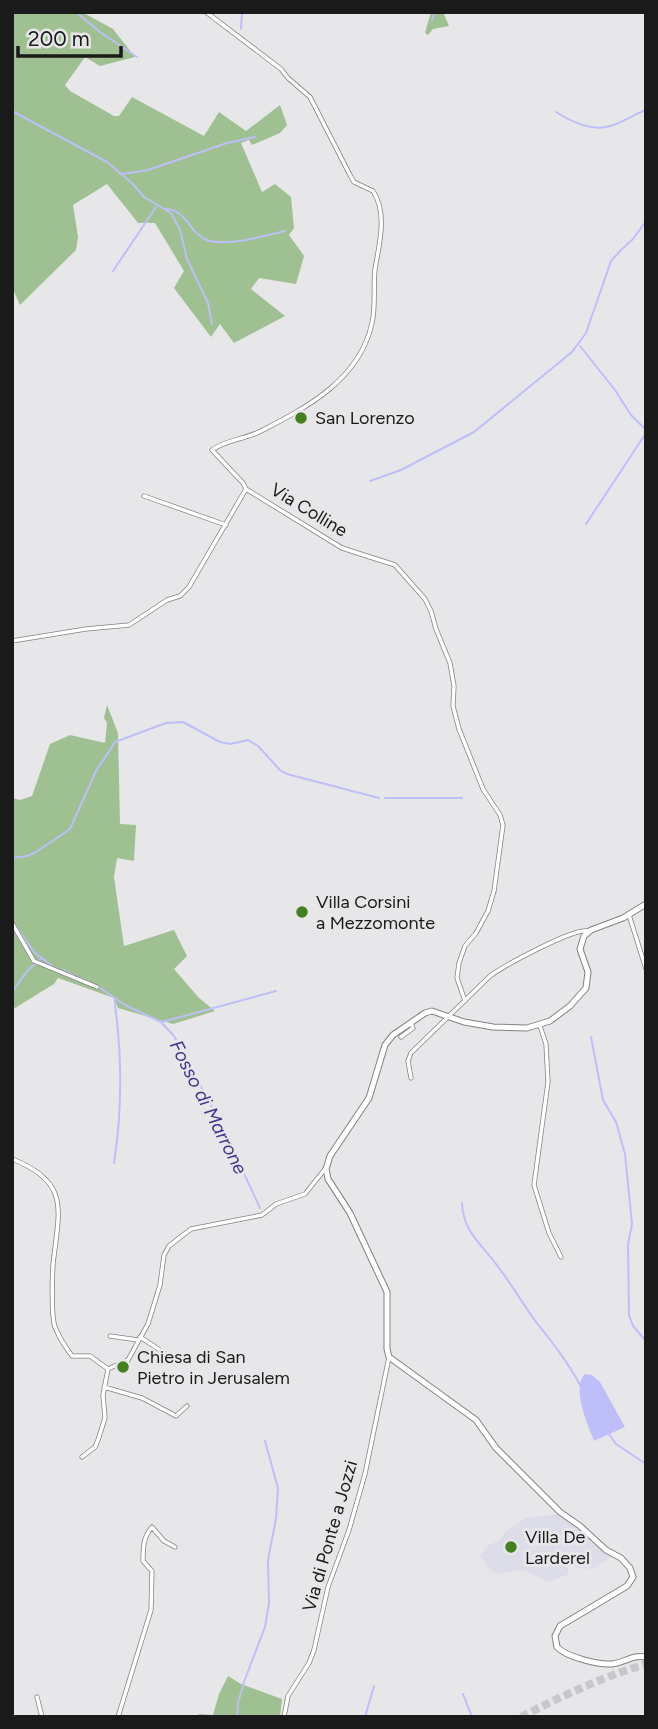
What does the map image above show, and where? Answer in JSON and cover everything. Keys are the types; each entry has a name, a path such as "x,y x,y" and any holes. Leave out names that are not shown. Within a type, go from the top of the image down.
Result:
{"main road":[{"path":"646,904 629,915 589,931 582,938 580,948 588,976 586,988 561,1015 540,1026 521,1028 476,1025 432,1011 390,1038 385,1045 369,1098 330,1156 326,1169 328,1179 349,1213 387,1292 389,1357 474,1418 496,1448 560,1512 630,1568 633,1577 627,1586 560,1626 555,1639 559,1650 568,1655 608,1664 638,1656 646,1657"}],"street":[{"path":"206,12 281,69 310,97 354,182 373,191 376,196 382,226 373,286 372,322 364,346 351,368 336,385 294,413 255,434 213,448 212,452 246,489"},
{"name":"Via Colline","path":"12,641 129,625 167,600 180,596 189,587 246,489 342,548 395,565 425,599 431,611 450,663 454,686 453,706 459,729 483,789 500,815 503,825 494,891 488,911 465,946 458,963 457,978 465,1001"},
{"path":"144,496 226,525"},
{"path":"629,915 646,969"},
{"path":"12,923 34,961 97,987"},
{"path":"411,1078 408,1061 410,1054 504,966 564,937 583,930 589,931"},
{"path":"401,1037 412,1028 411,1023"},
{"path":"540,1026 546,1044 548,1082 534,1185 549,1233 561,1257"},
{"path":"12,1159 34,1170 50,1184 59,1206 60,1221 54,1259 56,1329 72,1356 90,1356 108,1369"},
{"path":"108,1369 128,1360 151,1316 161,1280 164,1255 169,1246 191,1229 259,1216 279,1202 305,1194 326,1169"},
{"path":"110,1336 139,1338 169,1356"},
{"name":"Via di Ponte a Jozzi","path":"284,1717 288,1696 314,1650 328,1587 349,1530 365,1474 389,1357"},
{"path":"82,1457 95,1447 105,1418 104,1387 108,1369"},
{"path":"104,1387 142,1398 176,1416 187,1406"},
{"path":"118,1717 151,1610 152,1571 144,1561 143,1554 147,1532 152,1527 164,1541 175,1547"},
{"path":"37,1697 42,1717"}],"shaded area":[{"path":"560,1514 611,1557 594,1569 579,1568 567,1563 569,1574 548,1582 524,1570 497,1574 487,1567 480,1555 489,1545 499,1541 506,1531 525,1518"}],"green space":[{"path":"12,12 82,12 113,29 135,57 100,66 85,57 65,85 70,91 114,116 119,116 132,97 204,136 219,112 246,131 280,105 287,125 280,133 252,145 249,140 241,143 262,192 275,184 291,197 294,228 289,235 304,256 296,284 259,278 251,289 285,316 234,343 220,324 211,337 174,288 184,271 155,223 138,223 107,184 73,205 78,237 76,250 20,305 12,287"},
{"path":"431,12 443,12 449,26 433,29 428,35 425,33"},
{"path":"107,705 118,733 120,824 136,825 134,861 117,858 114,877 124,946 174,930 187,956 174,969 199,998 215,1011 173,1024 118,1008 114,998 58,978 54,984 15,1008 12,1005 12,798 20,800 32,796 50,744 70,735 105,743 107,723 104,718"},
{"path":"228,1676 241,1684 282,1699 280,1717 197,1717 199,1714 213,1715"}],"water":[{"path":"585,1374 592,1375 600,1382 625,1427 594,1441 580,1397 581,1380"}],"waterway":[{"path":"76,12 137,57"},
{"path":"241,29 242,12"},
{"path":"432,20 435,12"},
{"path":"556,112 582,125 596,128 619,123 646,110"},
{"path":"12,111 107,162 144,197 171,213 180,230 187,259 208,303 212,324"},
{"path":"122,174 148,170 227,143 255,137"},
{"path":"113,271 156,207"},
{"path":"164,209 178,212 201,237 215,242 246,240 285,231"},
{"path":"370,481 401,470 474,432 572,352 586,333 611,261 646,221"},
{"path":"580,346 631,415 646,430"},
{"path":"586,524 646,433"},
{"path":"12,858 36,852 70,829 96,771 115,742 166,723 183,722 220,742 230,744 248,740 287,774 379,798"},
{"path":"385,798 462,798"},
{"name":"Fosso di Marrone","path":"15,925 34,952 56,969"},
{"path":"12,992 28,970 41,959"},
{"name":"Fosso di Marrone","path":"62,970 89,982"},
{"name":"Fosso di Marrone","path":"97,986 125,1005 161,1022 174,1036 220,1122 260,1208"},
{"path":"162,1022 276,991"},
{"path":"114,997 120,1080 114,1163"},
{"path":"591,1037 603,1100 616,1122 625,1154 632,1224 628,1244 629,1315 633,1326 646,1341"},
{"path":"462,1203 470,1231 560,1352 580,1385"},
{"path":"609,1434 616,1444 646,1464"},
{"path":"237,1717 238,1703 265,1627 269,1603 268,1560 276,1519 278,1488 265,1441"},
{"path":"365,1717 374,1686"},
{"path":"463,1694 472,1717"}],"tunnel":[{"path":"521,1717 582,1688 646,1664"}],"place":[{"name":"San Lorenzo","path":"301,418"},
{"name":"Villa Corsini a Mezzomonte","path":"302,912"},
{"name":"Chiesa di San Pietro in Jerusalem","path":"123,1367"},
{"name":"Villa De Larderel","path":"511,1547"}]}
